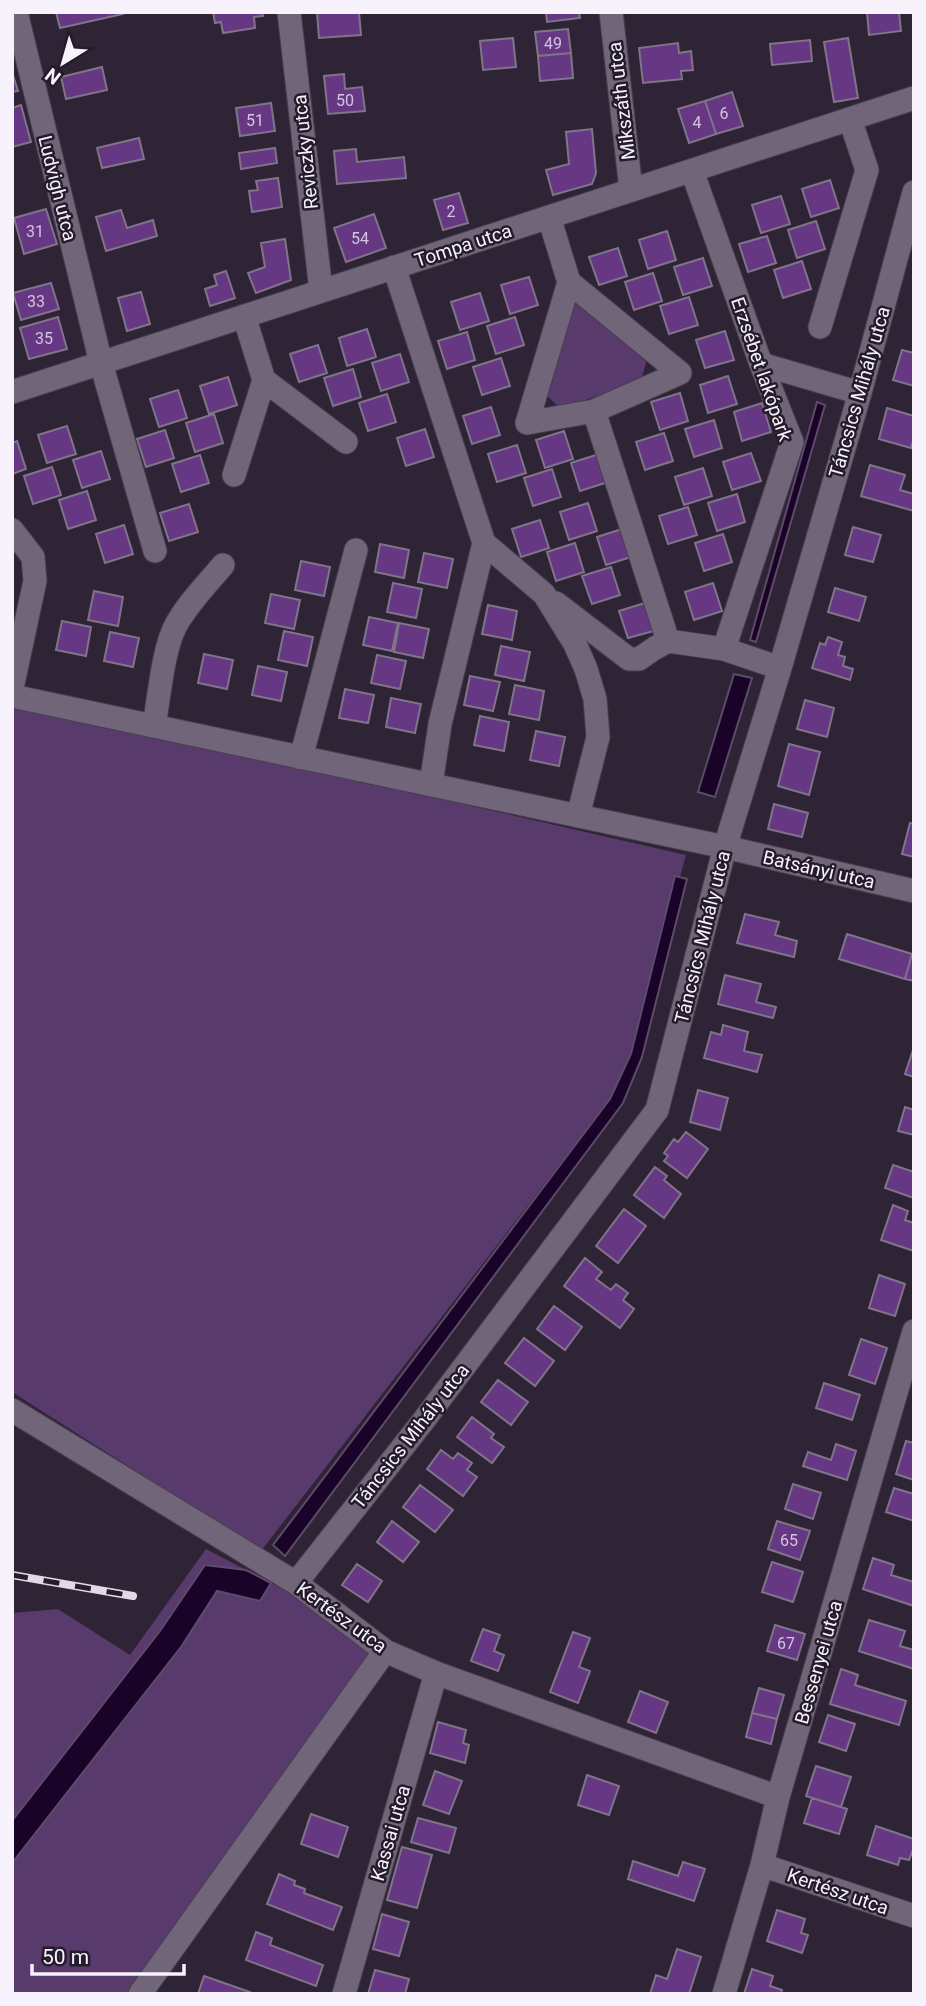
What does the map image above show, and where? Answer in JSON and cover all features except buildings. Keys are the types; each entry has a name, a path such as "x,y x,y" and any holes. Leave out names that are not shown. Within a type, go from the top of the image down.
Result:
{"street":[{"name":"Ludvigh utca","path":"16,12 101,363 155,551"},
{"name":"Reviczky utca","path":"289,12 321,291"},
{"name":"Mikszáth utca","path":"611,12 631,190"},
{"name":"Tompa utca","path":"12,392 914,98"},
{"path":"820,327 867,170 850,119"},
{"name":"Erzsébet lakópark","path":"691,171 761,365 792,442 724,649"},
{"name":"Táncsics Mihály utca","path":"296,1583 424,1420 657,1110 725,847 860,393 914,192"},
{"path":"549,217 569,282 680,373 594,411 527,423 569,282"},
{"path":"394,267 484,543 544,594 629,659 639,659 668,641 724,649 780,668"},
{"path":"234,475 264,380 244,316"},
{"path":"761,365 860,393"},
{"path":"264,380 346,442"},
{"path":"594,411 668,641"},
{"path":"12,530 33,557 35,581 12,688"},
{"path":"431,785 440,724 484,543"},
{"path":"301,758 356,550"},
{"path":"154,726 166,657 175,626 223,565"},
{"path":"544,594 575,644 595,699 598,737 579,816"},
{"path":"582,660 605,640"},
{"path":"12,696 725,847"},
{"name":"Batsányi utca","path":"725,847 914,891"},
{"name":"Bessenyei utca","path":"724,1994 762,1865 778,1797 914,1331"},
{"name":"Kertész utca","path":"12,1410 296,1583 385,1651 436,1673 778,1797"},
{"path":"140,1994 385,1651"},
{"name":"Kassai utca","path":"344,1994 436,1673"},
{"name":"Kertész utca","path":"762,1865 914,1916"}],"shaded area":[{"path":"572,298 647,358 641,382 560,408 542,391"},
{"path":"817,402 825,405 756,642 750,640"},
{"path":"734,674 752,678 715,797 698,792"},
{"path":"12,701 686,855 631,1054 610,1099 261,1551 12,1392"},
{"path":"675,876 687,879 642,1057 623,1103 285,1556 273,1545 610,1099 631,1054"},
{"path":"206,1549 290,1593 371,1655 127,1994 12,1994 12,1613 58,1609 130,1655"},
{"path":"205,1565 246,1570 271,1583 260,1601 217,1591 181,1647 12,1863 12,1821 160,1631"}],"railway":[{"path":"12,1575 133,1596"}]}
